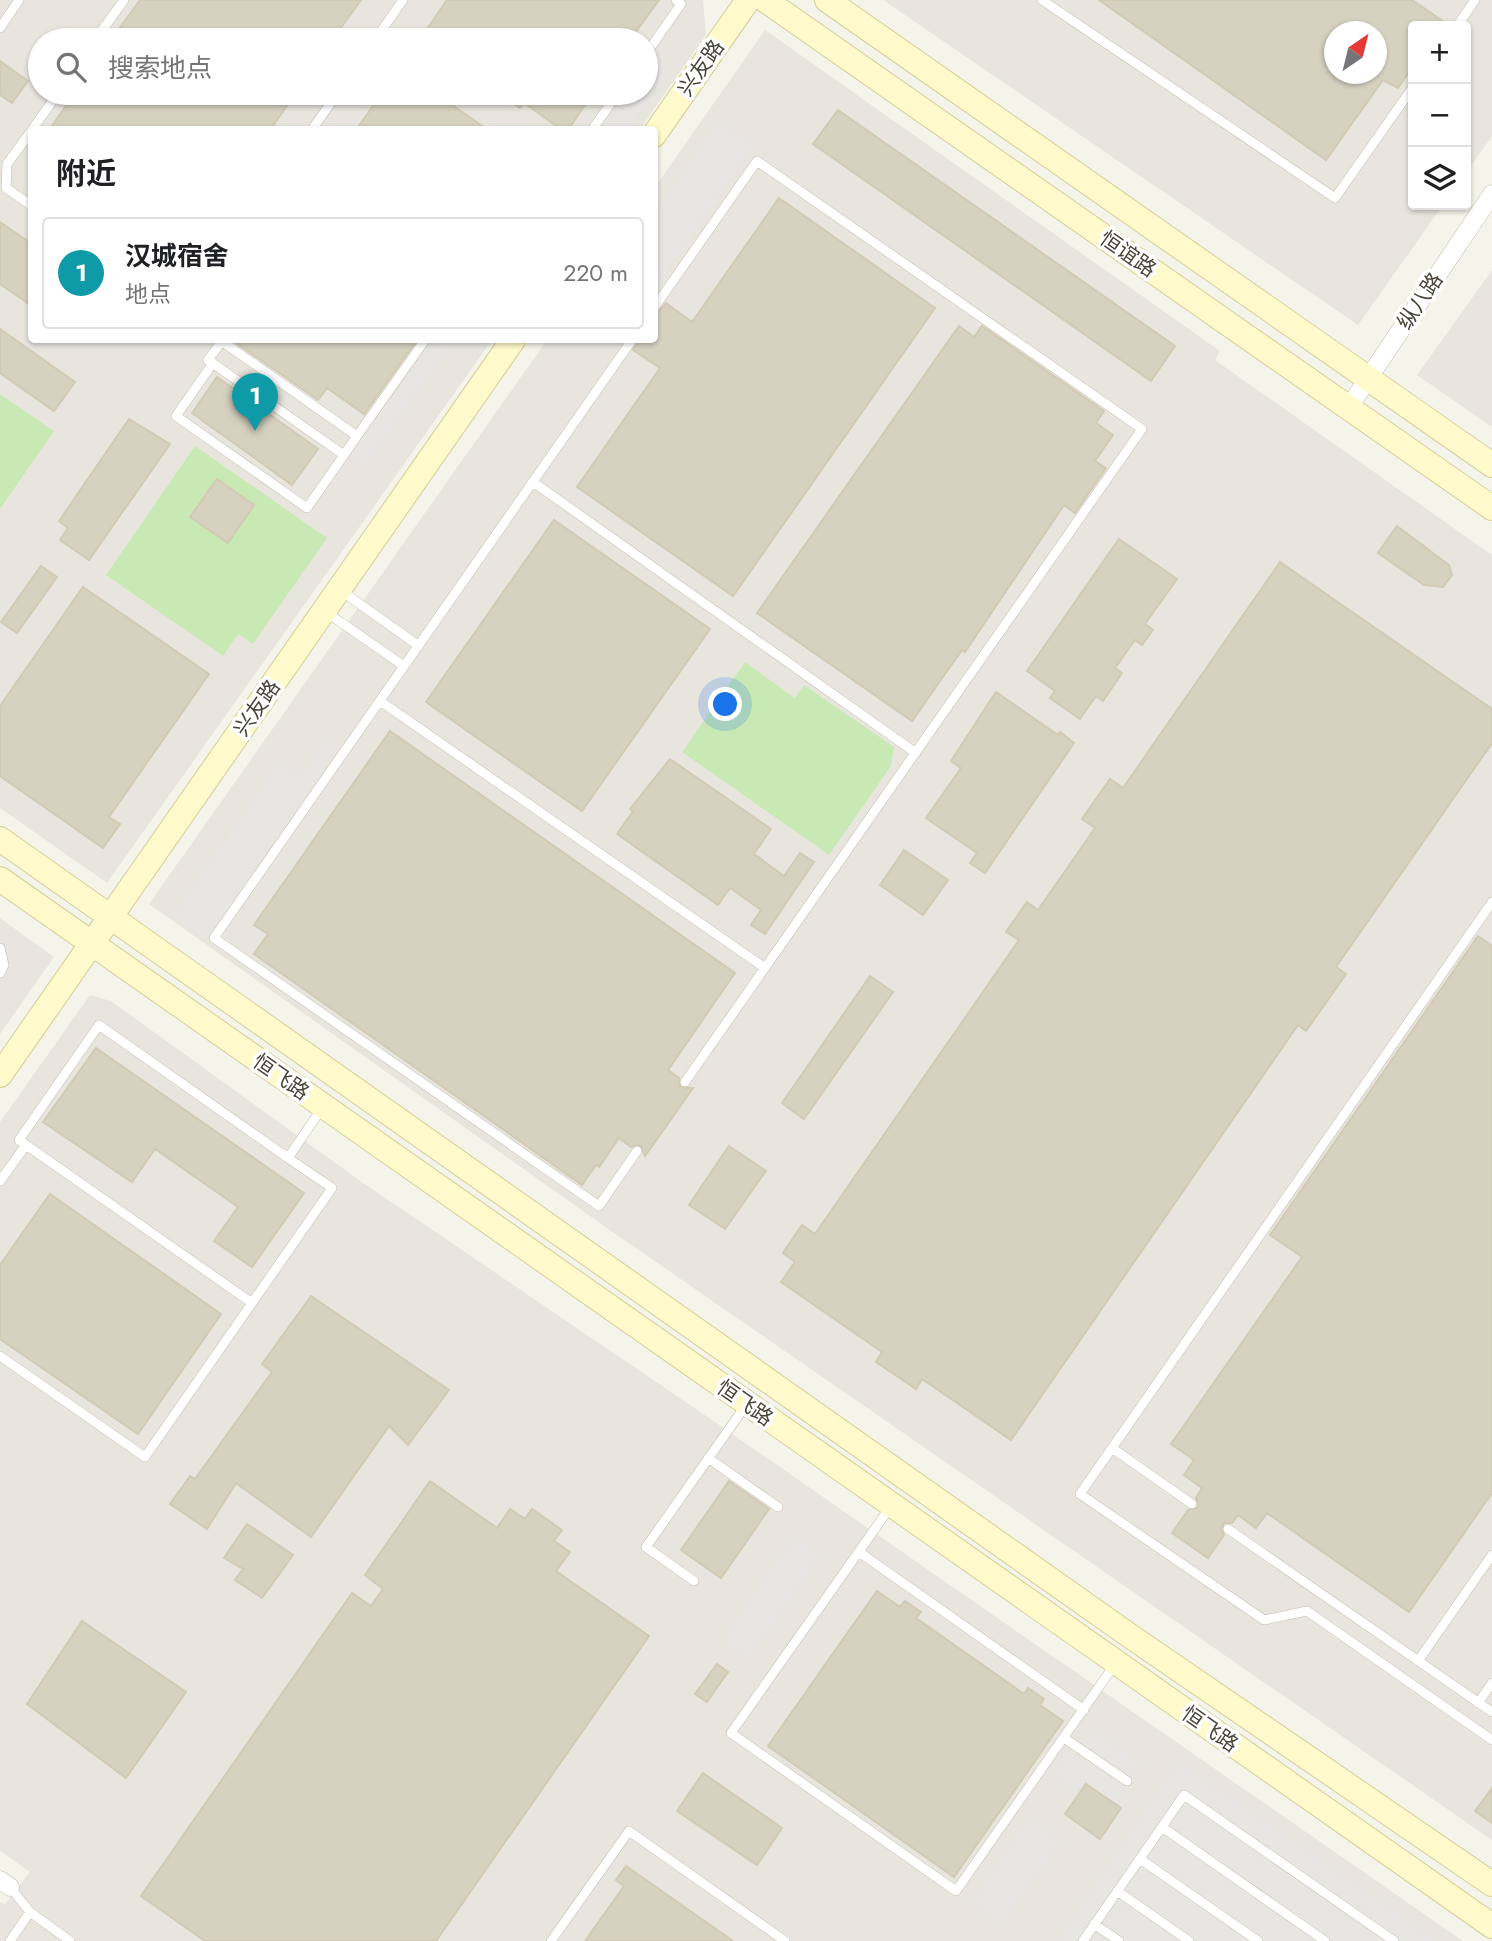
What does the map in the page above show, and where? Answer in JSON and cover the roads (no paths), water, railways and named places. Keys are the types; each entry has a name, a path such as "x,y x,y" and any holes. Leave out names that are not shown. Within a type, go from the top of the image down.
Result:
{"main road":[{"name":"兴友路","path":"658,129 748,0"},
{"name":"恒谊路","path":"765,0 1492,508"},
{"name":"恒谊路","path":"827,0 1492,465"},
{"name":"兴友路","path":"0,1075 511,343"},
{"name":"恒飞路","path":"0,839 1144,1646 1492,1884"},
{"name":"恒飞路","path":"0,879 1492,1926"}],"street":[{"name":"纵八路","path":"1349,407 1492,194"}],"lane":[{"path":"0,28 19,0"},
{"path":"104,28 124,0"},
{"path":"383,28 403,0"},
{"path":"658,37 681,4 676,0"},
{"path":"1042,0 1335,198 1408,94"},
{"path":"1460,21 1474,1"},
{"path":"35,126 50,105"},
{"path":"315,126 330,105"},
{"path":"595,126 610,105"},
{"path":"28,135 7,164 6,188 28,203"},
{"path":"658,302 757,161 1142,429 685,1083"},
{"path":"219,343 208,360 344,454"},
{"path":"225,343 357,436"},
{"path":"213,363 176,416 307,508 423,343"},
{"path":"630,343 214,938 599,1206 638,1151"},
{"path":"533,482 916,752"},
{"path":"339,590 419,646"},
{"path":"325,611 404,666"},
{"path":"380,701 765,968"},
{"path":"1492,902 1080,1494 1264,1620 1307,1611 1492,1740"},
{"path":"0,947 4,965 0,974"},
{"path":"0,1356 145,1457 332,1188 99,1026 19,1140 252,1303"},
{"path":"288,1158 323,1107"},
{"path":"0,1181 26,1144"},
{"path":"694,1581 646,1548 747,1404"},
{"path":"1112,1448 1192,1504"},
{"path":"708,1458 778,1507"},
{"path":"892,1504 731,1734 956,1891 1116,1664"},
{"path":"1228,1529 1492,1712"},
{"path":"859,1552 1084,1710"},
{"path":"1418,1661 1492,1555"},
{"path":"1478,1703 1492,1683"},
{"path":"1064,1738 1127,1782"},
{"path":"1083,1941 1184,1795 1394,1941"},
{"path":"1162,1827 1325,1941"},
{"path":"551,1941 629,1831 785,1941"},
{"path":"1140,1859 1258,1941"},
{"path":"5,1884 30,1912 70,1941"},
{"path":"1117,1891 1189,1941"},
{"path":"10,1941 30,1912"},
{"path":"1094,1924 1119,1941"}],"place":[{"name":"汉城宿舍","path":"255,431"}]}
